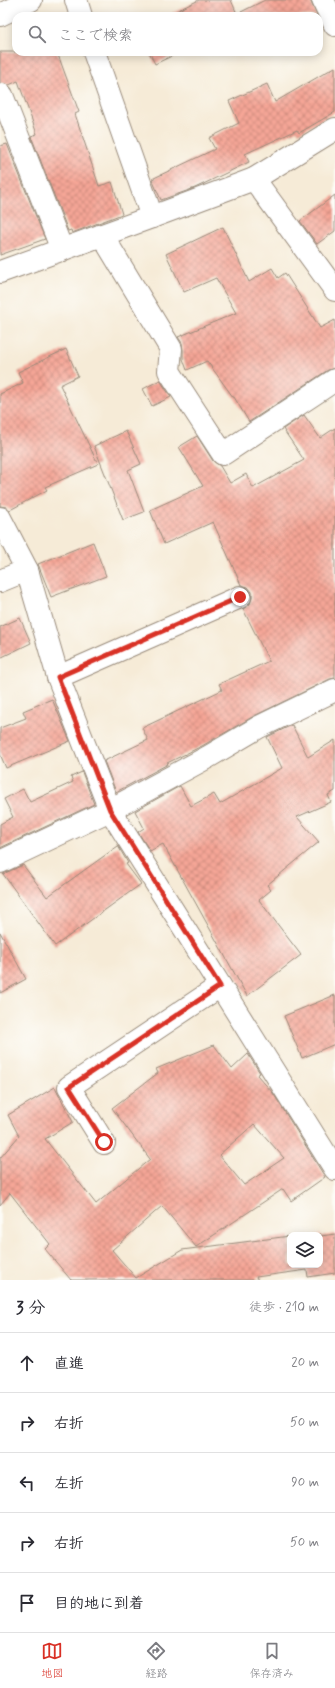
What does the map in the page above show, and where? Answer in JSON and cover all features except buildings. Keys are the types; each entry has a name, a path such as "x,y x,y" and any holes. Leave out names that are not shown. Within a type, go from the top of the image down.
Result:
{"street":[{"path":"0,15 31,0"},
{"path":"76,0 80,12"},
{"path":"323,0 335,25"},
{"path":"95,56 152,217"},
{"path":"2,96 62,250"},
{"path":"0,272 254,179 335,129"},
{"path":"254,179 335,290"},
{"path":"102,235 171,349 169,371 223,454 335,380"},
{"path":"0,518 27,570 58,677 110,810 220,986 329,1149 335,1169"},
{"path":"0,581 27,570"},
{"path":"58,677 240,597"},
{"path":"0,862 110,810 208,757 259,727 335,690"},
{"path":"104,1142 69,1087 220,986"}],"route":[{"path":"104,1142 69,1087 220,986 110,810 58,677 240,597"}]}
